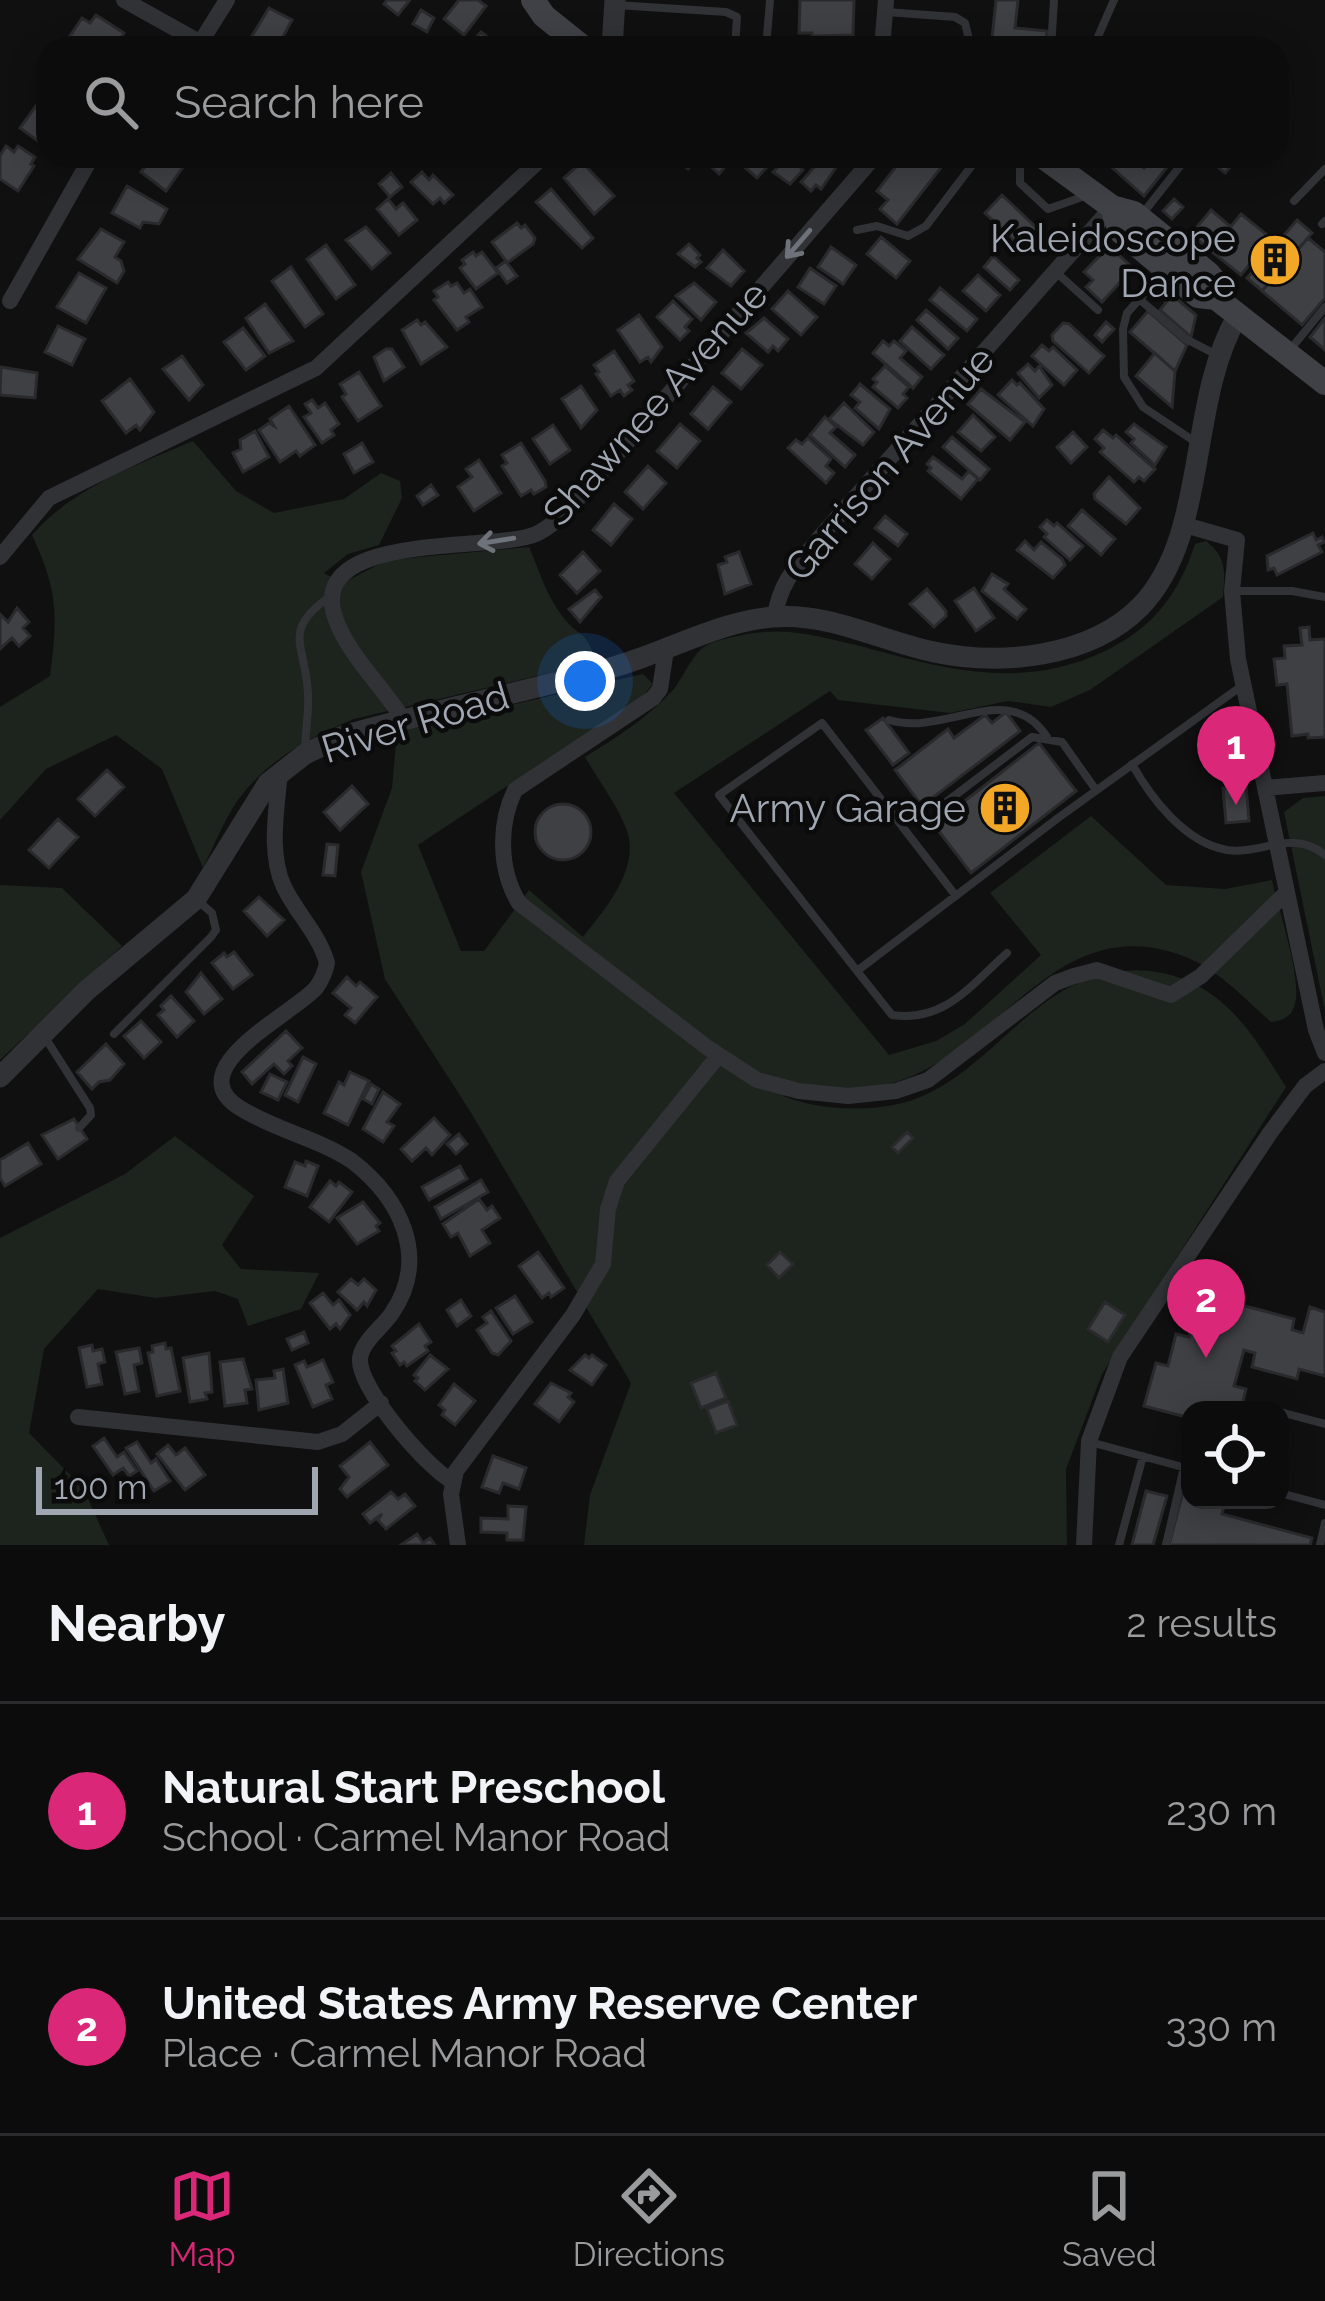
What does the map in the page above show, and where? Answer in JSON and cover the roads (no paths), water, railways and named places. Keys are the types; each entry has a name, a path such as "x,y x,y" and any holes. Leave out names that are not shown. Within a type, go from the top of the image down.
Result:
{"main road":[{"path":"533,0 569,36"},
{"path":"1065,168 1102,200 1139,218 1208,273 1214,279 1216,298"},
{"path":"1102,200 1120,231 1198,296 1216,298 1325,383"}],"street":[{"path":"124,0 183,36"},
{"path":"205,36 227,0"},
{"path":"613,36 615,3"},
{"path":"883,36 885,6"},
{"path":"10,301 85,168"},
{"path":"0,557 50,498 316,368 531,168"},
{"name":"Shawnee Avenue","path":"332,595 349,568 371,557 532,536 550,526 864,168"},
{"name":"Garrison Avenue","path":"776,616 777,594 813,545 1056,272 1102,200"},
{"name":"River Road","path":"0,1077 43,1033 196,899 249,808 280,771 344,736 613,667 735,624 776,616 833,623 933,652 976,658 1043,654 1112,629 1154,590 1184,525 1216,355 1237,317"},
{"path":"1184,525 1237,540 1233,622 1274,843 1325,1053"},
{"path":"332,595 344,636 403,718"},
{"path":"666,650 661,689 653,698 515,790 508,804 503,859 508,886 519,903 758,1080 799,1091 848,1096 896,1091 928,1080 1055,983 1097,970 1171,995 1186,988 1287,892"},
{"path":"280,771 275,839 281,883 327,963 318,986 227,1061 221,1083 241,1109 352,1161 368,1173 399,1213 408,1238 410,1274 398,1304 361,1355 363,1376 432,1471 452,1481"},
{"path":"1265,788 1325,783"},
{"path":"458,1545 452,1481 493,1418 573,1315 603,1264 608,1209 617,1181 719,1054"},
{"path":"1084,1545 1084,1468 1120,1357 1270,1133 1305,1086 1325,1071"},
{"path":"78,1417 318,1442 342,1434 381,1403"}],"lane":[{"path":"767,36 770,0"},
{"path":"1052,36 1054,0"},
{"path":"1099,36 1114,0"},
{"path":"615,3 726,12 737,17 736,36"},
{"path":"885,6 955,17 965,23 968,36"},
{"path":"857,230 877,226 908,236 926,226 970,168"},
{"path":"1020,168 1020,183 1048,209 1102,200"},
{"path":"1139,218 1179,168"},
{"path":"1294,201 1325,170"},
{"path":"1166,269 1127,313 1124,377 1143,407 1199,445"},
{"path":"1056,272 1097,310"},
{"path":"1139,299 1186,339 1216,355"},
{"path":"1288,352 1325,307"},
{"path":"1232,591 1292,591 1325,597"},
{"path":"305,754 308,693 298,640 308,612 332,595"},
{"path":"857,971 1244,684"},
{"path":"890,720 912,727 993,709 1016,711 1036,719 1048,738"},
{"path":"956,896 822,723 719,795 892,1015 917,1018 947,1006 1006,953"},
{"path":"937,809 1032,737 1062,742 1096,790"},
{"path":"1132,764 1146,788 1181,826 1217,847 1231,851 1293,841 1325,856"},
{"path":"114,1034 212,937 216,930 212,913 196,899"},
{"path":"43,1033 90,1108 80,1128"},
{"path":"1289,1414 1325,1424"},
{"path":"1089,1442 1181,1466"},
{"path":"1119,1545 1143,1456"},
{"path":"1166,1545 1181,1490"},
{"path":"1289,1495 1325,1505"},
{"path":"1320,1545 1325,1523"}],"place":[{"name":"Kaleidoscope Dance","path":"1275,260"},
{"name":"Natural Start Preschool","path":"1236,805"},
{"name":"Army Garage","path":"1005,808"},
{"name":"United States Army Reserve Center","path":"1206,1358"}]}
